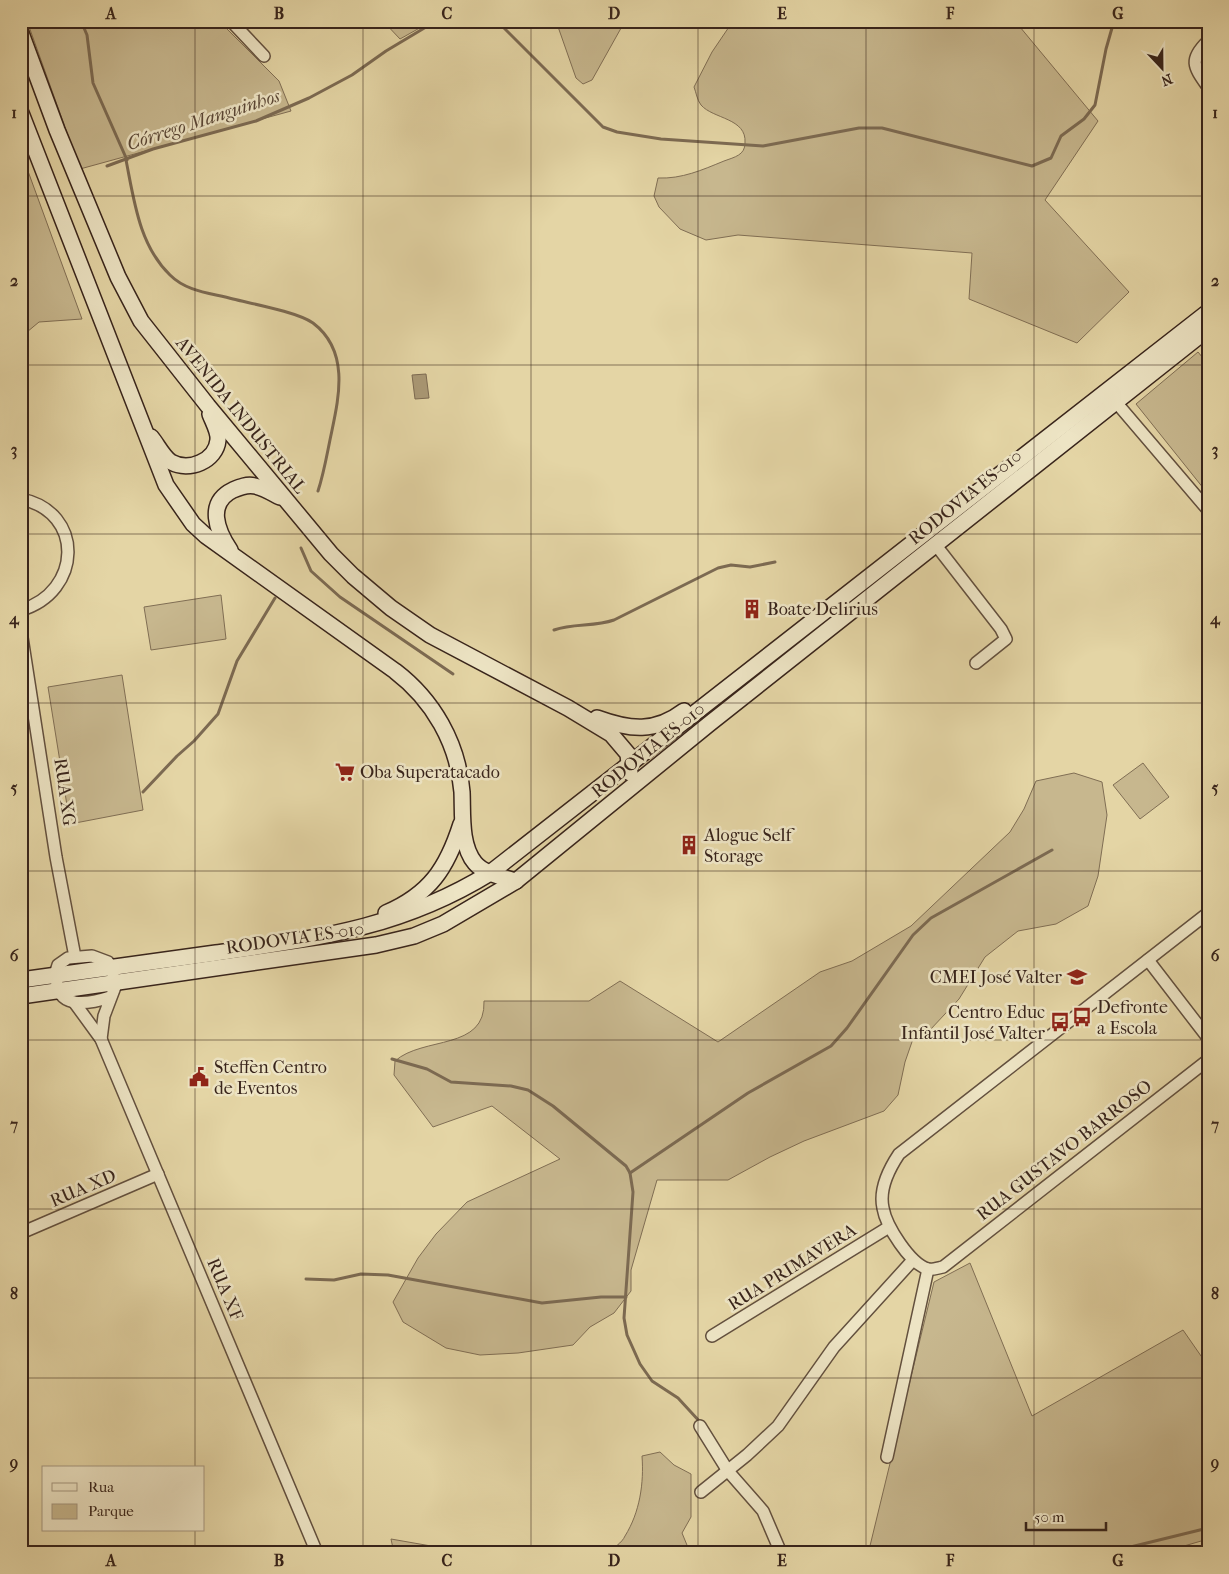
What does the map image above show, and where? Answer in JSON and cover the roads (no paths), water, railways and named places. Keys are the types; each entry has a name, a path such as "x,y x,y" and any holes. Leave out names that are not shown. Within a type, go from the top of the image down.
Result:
{"main road":[{"name":"AVENIDA INDUSTRIAL","path":"21,33 57,130 118,277 141,320 208,406 353,576 391,608 430,635 568,708 611,734 624,746 630,764"},
{"path":"21,113 143,426 154,460 166,485 180,507 194,524 234,558 390,668 423,696 440,722 453,752 462,789 463,820 470,856 483,871 516,881"},
{"name":"RODOVIA ES-010","path":"21,996 56,983 376,945 414,936 443,924 516,881 935,544 1208,312"},
{"name":"RODOVIA ES-010","path":"114,975 362,929 390,921 440,901 490,873 745,675 1109,398 1208,329"},
{"path":"143,426 171,461 180,465 198,464 212,454 218,442 218,435 208,406"},
{"path":"234,558 217,528 216,506 223,497 243,486 253,485 288,502"},
{"name":"AVENIDA INDUSTRIAL","path":"568,708 611,723 634,728 652,727 670,722 723,681 745,675"},
{"path":"622,796 629,778 630,764"},
{"path":"273,945 286,935 332,927 388,913 420,894 438,876 453,852 463,820"},
{"name":"RODOVIA ES-010","path":"21,980 56,983"}],"street":[{"path":"231,21 264,56"},
{"path":"1208,41 1196,52 1194,61 1196,70 1208,87"},
{"path":"1109,398 1208,510"},
{"path":"21,499 32,501 48,511 60,525 67,542 68,561 62,579 51,594 36,606 21,610"},
{"path":"935,544 1001,629 1006,639 976,663"},
{"name":"RUA XG","path":"21,632 56,857 75,957"},
{"path":"887,1457 928,1269 913,1260 890,1227 883,1208 883,1196 889,1170 899,1154 1208,913"},
{"path":"56,983 58,965 62,960 75,957 92,956 100,958 114,975"},
{"path":"1148,960 1208,1038"},
{"name":"RUA XF","path":"102,1039 104,1016 110,996 114,992 114,975"},
{"name":"RUA XF","path":"56,983 64,998 74,1002 102,1039 317,1553"},
{"path":"74,1002 110,996"},
{"name":"RUA GUSTAVO BARROSO","path":"928,1269 943,1267 1208,1060"},
{"name":"RUA XD","path":"21,1233 158,1174"},
{"name":"RUA PRIMAVERA","path":"712,1336 890,1227"},
{"path":"701,1492 756,1447 778,1426 834,1347 913,1260"},
{"path":"700,1426 728,1471 763,1511 781,1553"}],"waterway":[{"path":"81,21 87,35 93,83 127,160"},
{"name":"Córrego Manguinhos","path":"107,166 153,149 256,121 309,98 352,75 386,51 436,21"},
{"path":"497,21 603,127 617,132 661,139 763,146 859,128 882,128 1032,166 1051,158 1061,136 1084,119 1095,105 1106,49 1114,21"},
{"path":"126,160 139,221 151,250 170,275 184,285 200,291 297,315 313,323 325,334 333,347 339,375 339,390 327,456 318,491"},
{"path":"301,548 311,571 340,597 453,674"},
{"path":"554,630 614,620 718,568 731,565 750,567 775,562"},
{"path":"143,792 218,714 237,661 275,598"},
{"path":"630,1173 748,1093 831,1046 847,1028 913,935 931,918 1052,850"},
{"path":"392,1059 427,1069 451,1082 511,1086 528,1090 553,1106 626,1166 630,1173 633,1192 624,1318 627,1335 640,1364 652,1381 678,1398 701,1423"},
{"path":"306,1279 334,1280 361,1274 388,1275 542,1303 601,1297 626,1297"},
{"path":"1106,1553 1208,1528"}],"place":[{"name":"Boate Delirius","path":"752,609"},
{"name":"Oba Superatacado","path":"345,772"},
{"name":"Alogue Self Storage","path":"689,845"},
{"name":"CMEI José Valter","path":"1077,977"},
{"name":"Defronte a Escola","path":"1082,1017"},
{"name":"Centro Educ Infantil José Valter","path":"1060,1022"},
{"name":"Steffen Centro de Eventos","path":"199,1077"}]}
